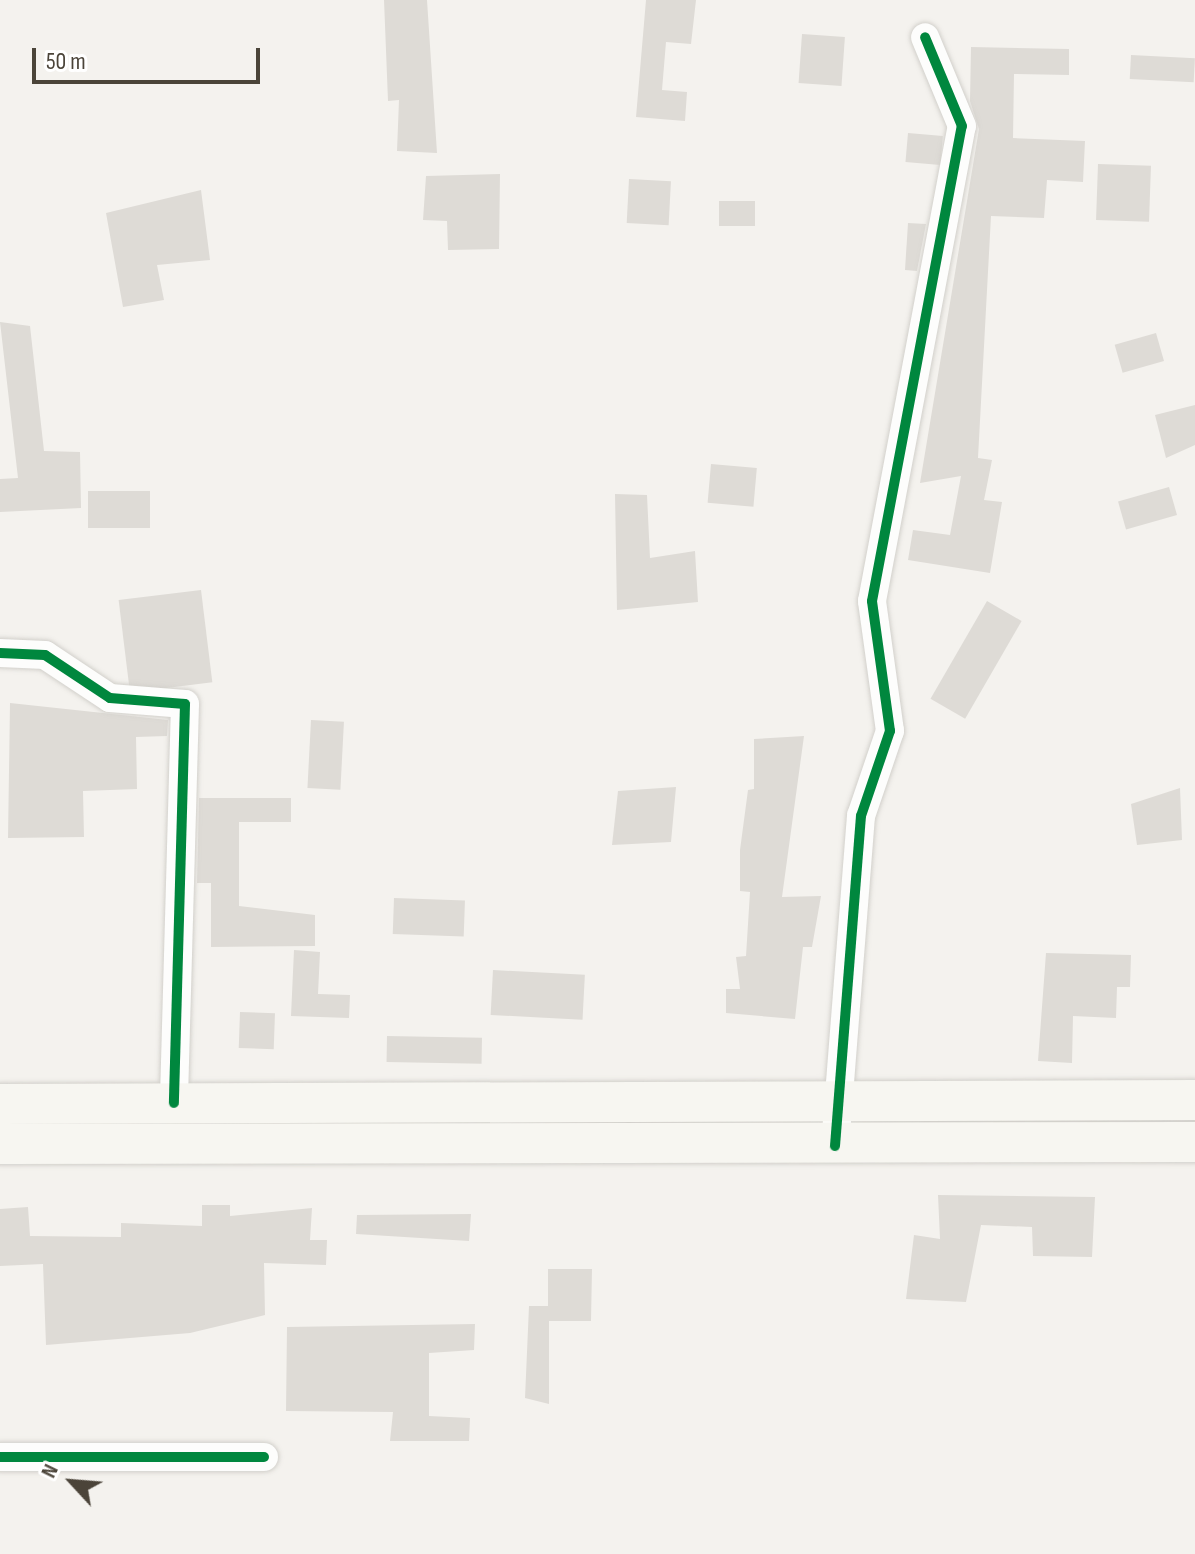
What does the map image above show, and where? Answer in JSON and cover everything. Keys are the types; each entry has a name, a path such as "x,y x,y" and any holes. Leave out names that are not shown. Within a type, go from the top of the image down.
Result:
{"main road":[{"path":"0,1104 1195,1100"},
{"path":"0,1144 835,1146 1195,1142"}],"street":[{"path":"835,1146 861,816 890,731 872,601 962,126 925,37"},
{"path":"0,653 45,655 110,698 185,704 174,1103"},
{"path":"0,1457 264,1457"}],"building":[{"path":"384,0 427,0 437,153 397,151 399,100 388,101"},
{"path":"646,0 696,0 691,44 666,42 662,90 687,92 685,121 636,117"},
{"path":"802,34 845,37 841,86 799,83"},
{"path":"971,47 1069,49 1069,75 1014,74 1013,138 1085,141 1083,182 1047,180 1044,218 991,216 978,458 992,460 984,500 1002,502 990,573 908,560 913,530 950,535 961,476 920,483 979,129 970,101"},
{"path":"1131,55 1195,58 1194,82 1130,79"},
{"path":"908,133 943,136 940,165 905,162"},
{"path":"1098,164 1151,166 1149,222 1096,220"},
{"path":"500,174 499,249 448,250 447,221 423,220 426,176"},
{"path":"629,179 671,181 669,225 627,223"},
{"path":"201,190 210,260 157,265 164,300 123,307 106,213"},
{"path":"719,201 755,201 755,226 719,226"},
{"path":"908,223 926,224 917,271 905,270"},
{"path":"0,322 30,326 44,451 80,452 81,508 0,512 0,479 18,478"},
{"path":"1156,333 1164,361 1123,373 1115,345"},
{"path":"1195,405 1195,445 1166,458 1155,415"},
{"path":"711,464 757,468 753,507 708,503"},
{"path":"1169,487 1177,515 1126,529 1118,502"},
{"path":"88,491 150,491 150,528 88,528"},
{"path":"615,494 647,495 650,558 695,551 698,602 617,610"},
{"path":"201,590 212,682 130,692 119,600"},
{"path":"987,601 1022,621 965,719 930,699"},
{"path":"10,703 168,720 167,736 136,737 137,789 83,791 84,837 8,838"},
{"path":"311,720 344,722 340,790 307,788"},
{"path":"804,736 782,897 821,896 812,947 803,947 795,1019 726,1013 726,989 740,989 736,957 746,956 750,892 740,891 740,850 748,790 754,789 754,739"},
{"path":"676,787 671,842 612,845 618,791"},
{"path":"1180,788 1182,840 1137,845 1131,804"},
{"path":"199,798 291,798 291,822 239,822 239,906 315,915 315,946 211,947 211,883 197,883"},
{"path":"394,898 465,900 464,936 393,934"},
{"path":"294,950 320,952 318,994 350,995 349,1018 291,1016"},
{"path":"1046,953 1131,955 1130,987 1117,987 1116,1018 1073,1016 1072,1063 1038,1061"},
{"path":"493,970 585,975 583,1020 491,1015"},
{"path":"240,1012 275,1013 274,1049 239,1048"},
{"path":"387,1036 482,1038 482,1064 387,1062"},
{"path":"938,1195 1095,1197 1092,1257 1033,1256 1032,1227 981,1225 966,1302 906,1299 914,1235 940,1239"},
{"path":"202,1205 230,1205 230,1216 312,1208 310,1240 327,1240 326,1265 264,1263 265,1315 190,1333 46,1345 43,1264 0,1266 0,1209 28,1207 30,1236 121,1237 121,1223 202,1226"},
{"path":"471,1214 469,1241 356,1234 357,1215"},
{"path":"548,1269 592,1269 591,1321 549,1321 549,1404 525,1398 529,1306 548,1306"},
{"path":"475,1324 474,1350 429,1353 429,1416 470,1418 469,1441 390,1441 393,1412 286,1411 287,1327"}],"cycle path":[{"path":"835,1146 861,816 890,731 872,601 962,126 925,37"},
{"path":"0,653 45,655 110,698 185,704 174,1103"},
{"path":"0,1457 264,1457"}]}
